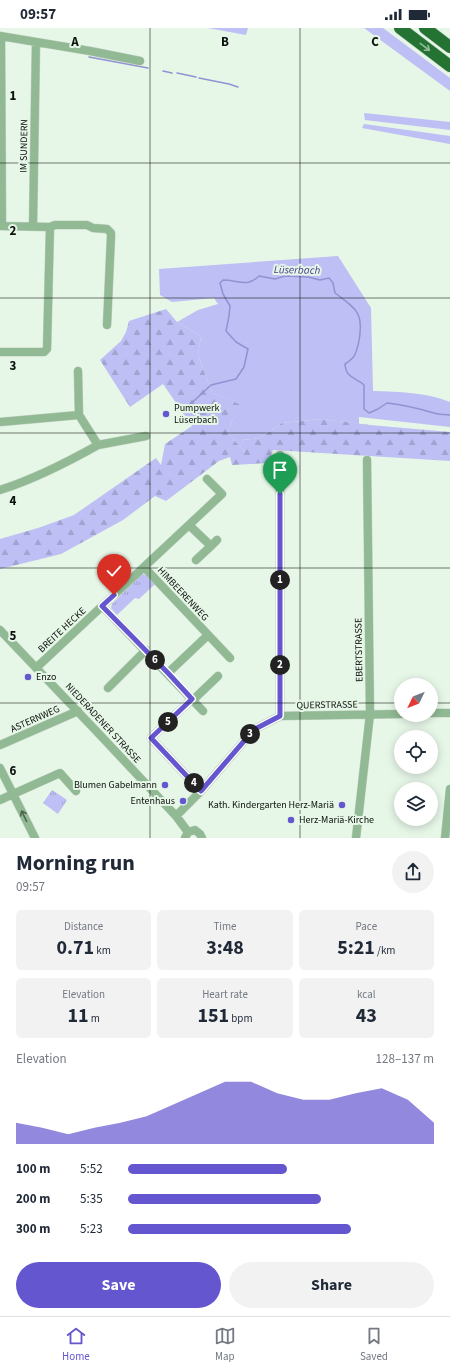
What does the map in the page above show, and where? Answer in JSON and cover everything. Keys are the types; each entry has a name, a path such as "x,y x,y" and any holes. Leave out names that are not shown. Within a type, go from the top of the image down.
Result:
{"highway":[{"path":"400,28 450,66"},
{"path":"425,28 450,47"}],"street":[{"path":"107,325 111,236 107,229 93,228 87,224 55,225 50,227 1,226 0,36 140,61"},
{"name":"IM SUNDERN","path":"33,226 36,42"},
{"path":"0,352 44,352 47,349 50,227"},
{"path":"78,371 79,415 98,445"},
{"path":"0,422 79,415"},
{"path":"0,490 32,479 62,465 98,445 146,436"},
{"path":"280,454 280,716"},
{"name":"EBERTSTRASSE","path":"356,838 370,714 367,460"},
{"name":"BREITE HECKE","path":"36,668 222,494 207,479"},
{"path":"189,525 211,546"},
{"path":"196,560 217,540"},
{"name":"HIMBEERENWEG","path":"144,567 230,658"},
{"path":"102,606 146,650 203,711"},
{"name":"NIEDERADENER STRASSE","path":"0,630 176,816 186,835"},
{"name":"HIMBEERENWEG","path":"168,673 208,635"},
{"path":"108,688 146,650"},
{"path":"201,791 151,738 218,676"},
{"name":"ASTERNWEG","path":"0,745 78,711"},
{"path":"438,713 450,713"},
{"name":"QUERSTRASSE","path":"176,816 201,791 251,733 257,728 280,716 394,714"},
{"path":"0,768 35,838"},
{"path":"0,800 60,774 76,791"},
{"path":"445,838 450,789"},
{"path":"186,835 195,830 202,838"}],"green space":[{"path":"208,28 248,28 246,35"},
{"path":"364,28 383,28 450,78 450,91"},
{"path":"364,113 450,122 450,130 365,120"},
{"path":"364,124 450,136 450,144 362,128"},
{"path":"338,256 371,308 373,391 422,394 450,402 450,427 359,417 359,424 322,419 282,423 260,438 242,440 246,453 228,433 232,421 243,406 212,393 198,355 201,336 177,322 198,310 218,304 214,298 172,302 160,295 159,269"},
{"path":"166,309 177,322 201,336 198,355 212,393 244,406 232,421 228,433 245,452 242,440 260,438 282,423 322,419 450,432 450,461 273,450 268,463 232,465 230,457 219,461 166,501 155,496 123,520 61,554 0,569 0,539 38,528 74,515 156,458 161,465 165,444 192,426 163,384 130,407 100,360 121,341 126,332 129,321"},
{"path":"142,574 147,575 155,584 139,599 135,598 117,615 111,608 112,604"},
{"path":"52,790 67,800 58,814 43,803"}],"waterway":[{"path":"89,57 148,68"},
{"path":"163,71 172,73"},
{"path":"177,73 196,77"},
{"path":"199,78 238,87"},
{"name":"Lüserbach","path":"183,411 211,385 236,379 244,367 248,349 236,342 226,331 230,306 223,294 220,283 223,280 246,283 255,280 259,276 275,279 285,276 308,277 320,280 329,278 333,283 335,293 357,312 360,324 359,341 355,354 345,364 349,375 364,385 364,409 369,413 387,403 438,414 450,415"}],"place":[{"name":"Pumpwerk Lüserbach","path":"166,414"},
{"name":"Enzo","path":"28,677"},
{"name":"Blumen Gabelmann","path":"165,785"},
{"name":"Entenhaus","path":"183,801"},
{"name":"Kath. Kindergarten Herz-Mariä","path":"342,805"},
{"name":"Herz-Mariä-Kirche","path":"291,820"}],"route":[{"path":"114,595 102,606 192,699 151,738 201,791 251,733 257,728 280,716 280,494"}]}
